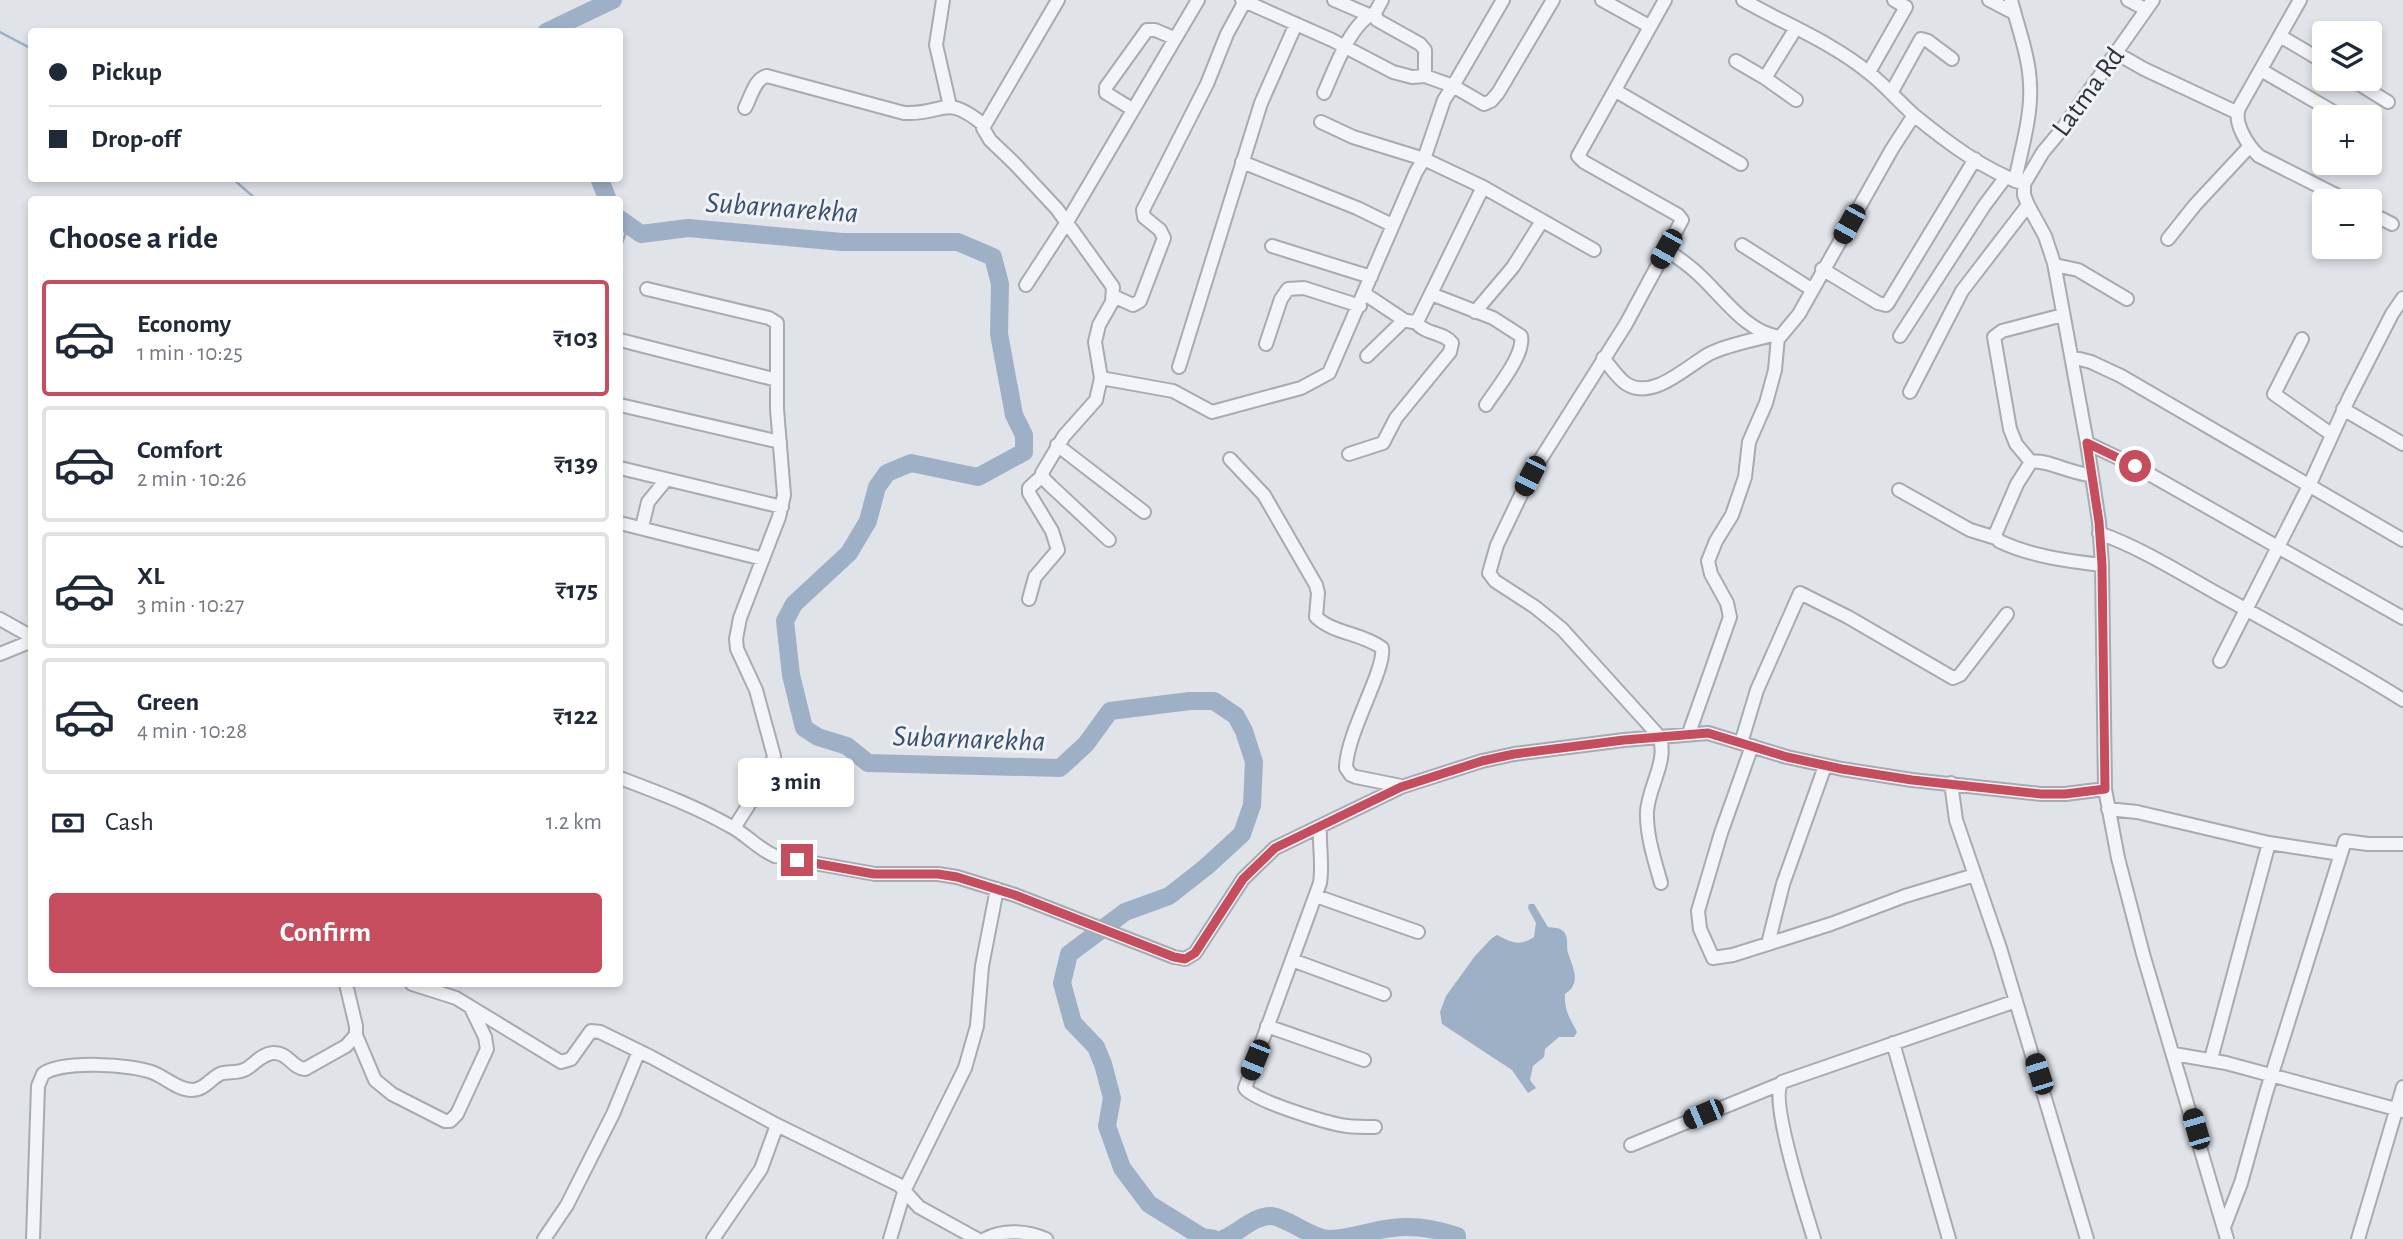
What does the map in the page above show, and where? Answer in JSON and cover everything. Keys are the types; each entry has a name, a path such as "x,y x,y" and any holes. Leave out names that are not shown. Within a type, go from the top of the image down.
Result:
{"street":[{"path":"943,0 936,45 950,106"},
{"path":"1058,0 984,125 984,131 990,141 1015,164 1067,222 1112,283 1113,296 1095,342 1101,378 1096,400 1057,445 1042,469 1042,476 1109,540"},
{"path":"1026,285 1067,222 1198,0"},
{"path":"1334,0 1372,14 1381,24 1423,47 1425,76"},
{"path":"1324,93 1345,48 1363,19 1372,14 1382,0"},
{"path":"1101,378 1173,391 1212,412 1301,388 1329,373 1392,225 1424,159 1444,100 1503,0"},
{"path":"1113,296 1133,306 1140,302 1164,238 1160,230 1144,217 1143,210 1208,84 1227,34 1244,1 1263,5 1296,24 1404,76 1425,76 1452,86 1484,104 1491,101 1553,0"},
{"path":"1602,0 1649,26"},
{"path":"1661,883 1647,819 1649,796 1662,754 1659,736 1562,629 1489,573 1497,545 1530,476 1626,324 1682,220 1578,156 1665,0"},
{"path":"1743,0 1837,51 1869,72 1914,115 1975,159 2015,181 2045,236 2055,265 2072,357 2099,533 2102,565 2105,789 2108,809 2137,930 2225,1233"},
{"path":"1869,72 1908,4 1894,0"},
{"path":"1989,0 2012,6 2024,48 2030,86 2015,181"},
{"path":"2128,0 2149,5"},
{"path":"2236,113 2300,0"},
{"name":"Latma Rd","path":"1900,336 1984,206 2015,181 2043,152 2149,5"},
{"path":"1179,367 1266,90 1296,24"},
{"path":"1765,78 1796,28"},
{"path":"1132,109 1106,93 1106,87 1143,33 1151,29 1174,38"},
{"path":"2280,36 2312,55"},
{"path":"1891,93 1921,39 1933,44 1952,59"},
{"path":"2116,53 2135,65 2236,113 2250,146 2267,161 2324,189"},
{"path":"1736,61 1796,100"},
{"path":"2261,70 2321,105"},
{"path":"746,108 760,78 767,76 904,113 916,114 950,106 969,113 984,125"},
{"path":"1616,91 1741,164"},
{"path":"2370,91 2388,102"},
{"path":"1603,358 1624,382 1631,386 1652,387 1671,379 1713,352 1782,335 1799,314 1822,269 1914,115"},
{"path":"1321,122 1353,137 1424,159 1483,187 1594,250"},
{"path":"2168,239 2195,205 2250,146"},
{"path":"1822,269 1878,303 1886,305 1975,159"},
{"path":"1242,162 1357,208 1392,225"},
{"path":"1367,356 1409,321 1420,316 1483,187"},
{"path":"1910,392 1962,291 2028,205"},
{"path":"2382,219 2392,224"},
{"path":"1475,312 1513,267 1542,221"},
{"path":"1742,245 1811,289"},
{"path":"1272,246 1371,277"},
{"path":"1666,249 1696,272 1738,313 1775,336"},
{"path":"2055,265 2078,270 2127,299"},
{"path":"1266,344 1281,299 1288,289 1304,288 1362,300 1425,331 1448,338 1452,343 1450,352 1396,418 1383,443 1349,454"},
{"path":"647,289 776,321 780,442 784,479 782,507 740,618 736,639 737,649 756,690 774,756 769,772 734,828"},
{"path":"1431,294 1493,318 1513,329 1522,340 1513,362 1486,405"},
{"path":"2220,661 2309,486 2343,410 2392,314 2403,298"},
{"path":"2031,462 2016,444 2010,429 1994,337 2001,331 2063,315"},
{"path":"1689,733 1730,617 1727,603 1711,574 1708,561 1716,541 1729,521 1745,477 1749,442 1766,403 1775,370 1775,336"},
{"path":"2302,339 2274,394 2331,434"},
{"path":"623,341 777,380"},
{"path":"2072,357 2091,362 2121,376 2403,540"},
{"path":"623,406 780,442"},
{"path":"2343,410 2403,444"},
{"path":"2087,443 2135,466 2403,618"},
{"path":"1057,445 1144,512"},
{"path":"1230,459 1264,495 1316,585 1318,593 1315,611 1318,619 1382,648 1381,660 1356,723 1346,768 1356,777 1401,787"},
{"path":"2031,462 2042,461 2070,472 2092,475"},
{"path":"1996,538 2000,520 2031,462"},
{"path":"623,469 782,507"},
{"path":"1029,599 1035,577 1058,550 1052,531 1029,493 1029,488 1042,476"},
{"path":"642,527 651,496 666,480"},
{"path":"1899,490 1970,530 2027,551 2058,559 2102,565"},
{"path":"623,524 762,559"},
{"path":"2099,533 2129,545 2403,700"},
{"path":"1975,875 1733,955 1713,958 1703,937 1698,917 1765,671 1800,593 1848,617 1953,678 1960,675 2007,614"},
{"path":"0,619 28,636"},
{"path":"0,654 28,641"},
{"path":"623,779 687,804 734,828 775,856 874,874 938,874 1015,895 1185,959 1195,953 1243,879 1275,848 1401,787 1482,761 1514,754 1659,736 1708,733 1825,766 1912,780 2041,794 2105,789"},
{"path":"1768,944 1783,884 1825,766"},
{"path":"1951,783 1956,820 2016,1001 2087,1239"},
{"path":"2108,809 2137,812 2269,843 2341,854"},
{"path":"1320,827 1323,866 1316,896 1246,1081 1246,1091 1260,1099 1324,1121 1346,1126 1375,1127"},
{"path":"2225,1233 2344,841 2403,844"},
{"path":"2211,1059 2269,843"},
{"path":"890,1239 905,1189 965,1068 977,1026 984,954 997,889"},
{"path":"1316,896 1418,932"},
{"path":"1292,960 1384,994"},
{"path":"347,987 356,1035 371,1074 380,1085 445,1121 455,1118 487,1048 485,1037 470,1007"},
{"path":"421,987 456,998 561,1062 571,1059 593,1030 639,1051 777,1125 905,1189 919,1207 978,1239"},
{"path":"1631,1144 1802,1074 2016,1001"},
{"path":"1267,1026 1364,1059"},
{"path":"33,1239 38,1081 48,1069 84,1065 142,1069 158,1074 181,1088 192,1090 204,1087 219,1074 244,1070 264,1055 273,1053 285,1055 299,1068 305,1069 346,1046 356,1035"},
{"path":"1893,1043 1949,1239"},
{"path":"544,1239 573,1194 624,1092 639,1051"},
{"path":"2174,1054 2211,1059 2399,1110"},
{"path":"1780,1084 1780,1114 1814,1239"},
{"path":"2358,1239 2399,1110 2403,1087"},
{"path":"713,1239 761,1169 777,1125"},
{"path":"986,1239 997,1233 1007,1232 1046,1239"}],"water":[{"path":"1529,904 1534,904 1548,927 1561,929 1566,934 1567,951 1575,980 1565,994 1565,1005 1577,1032 1574,1037 1559,1037 1545,1049 1544,1057 1533,1066 1530,1080 1536,1088 1528,1093 1512,1070 1442,1024 1440,1012 1446,996 1475,956 1492,938 1497,935 1519,943 1534,937 1536,923 1528,908"}],"waterway":[{"name":"Subarnarekha","path":"554,28 613,0"},
{"path":"0,32 28,47"},
{"path":"237,182 252,196"},
{"name":"Subarnarekha","path":"601,182 606,196"},
{"name":"Subarnarekha","path":"623,221 641,234 688,228 842,242 958,242 993,257 1000,284 999,334 1014,415 1024,435 1024,452 978,477 911,463 887,473 877,487 868,521 849,553 794,604 785,621 791,675 804,728 818,737 847,746 868,763 1060,768 1086,744 1110,711 1190,701 1214,701 1236,716 1254,762 1252,805 1242,834 1169,896 1125,912 1069,954 1062,983 1073,1023 1096,1047 1103,1064 1112,1098 1107,1126 1122,1168 1149,1204 1202,1237 1214,1239"},
{"path":"623,240 629,225"},
{"name":"Subarnarekha","path":"1223,1239 1265,1216 1285,1220 1328,1239 1409,1227 1442,1231 1457,1236 1457,1239"}],"route":[{"path":"797,860 874,874 938,874 957,877 1015,895 1185,959 1195,953 1250,870 1275,848 1401,787 1436,774 1514,754 1605,742 1708,733 1787,757 1912,780 2041,794 2105,789 2102,565 2099,522 2087,443 2135,466"}]}
